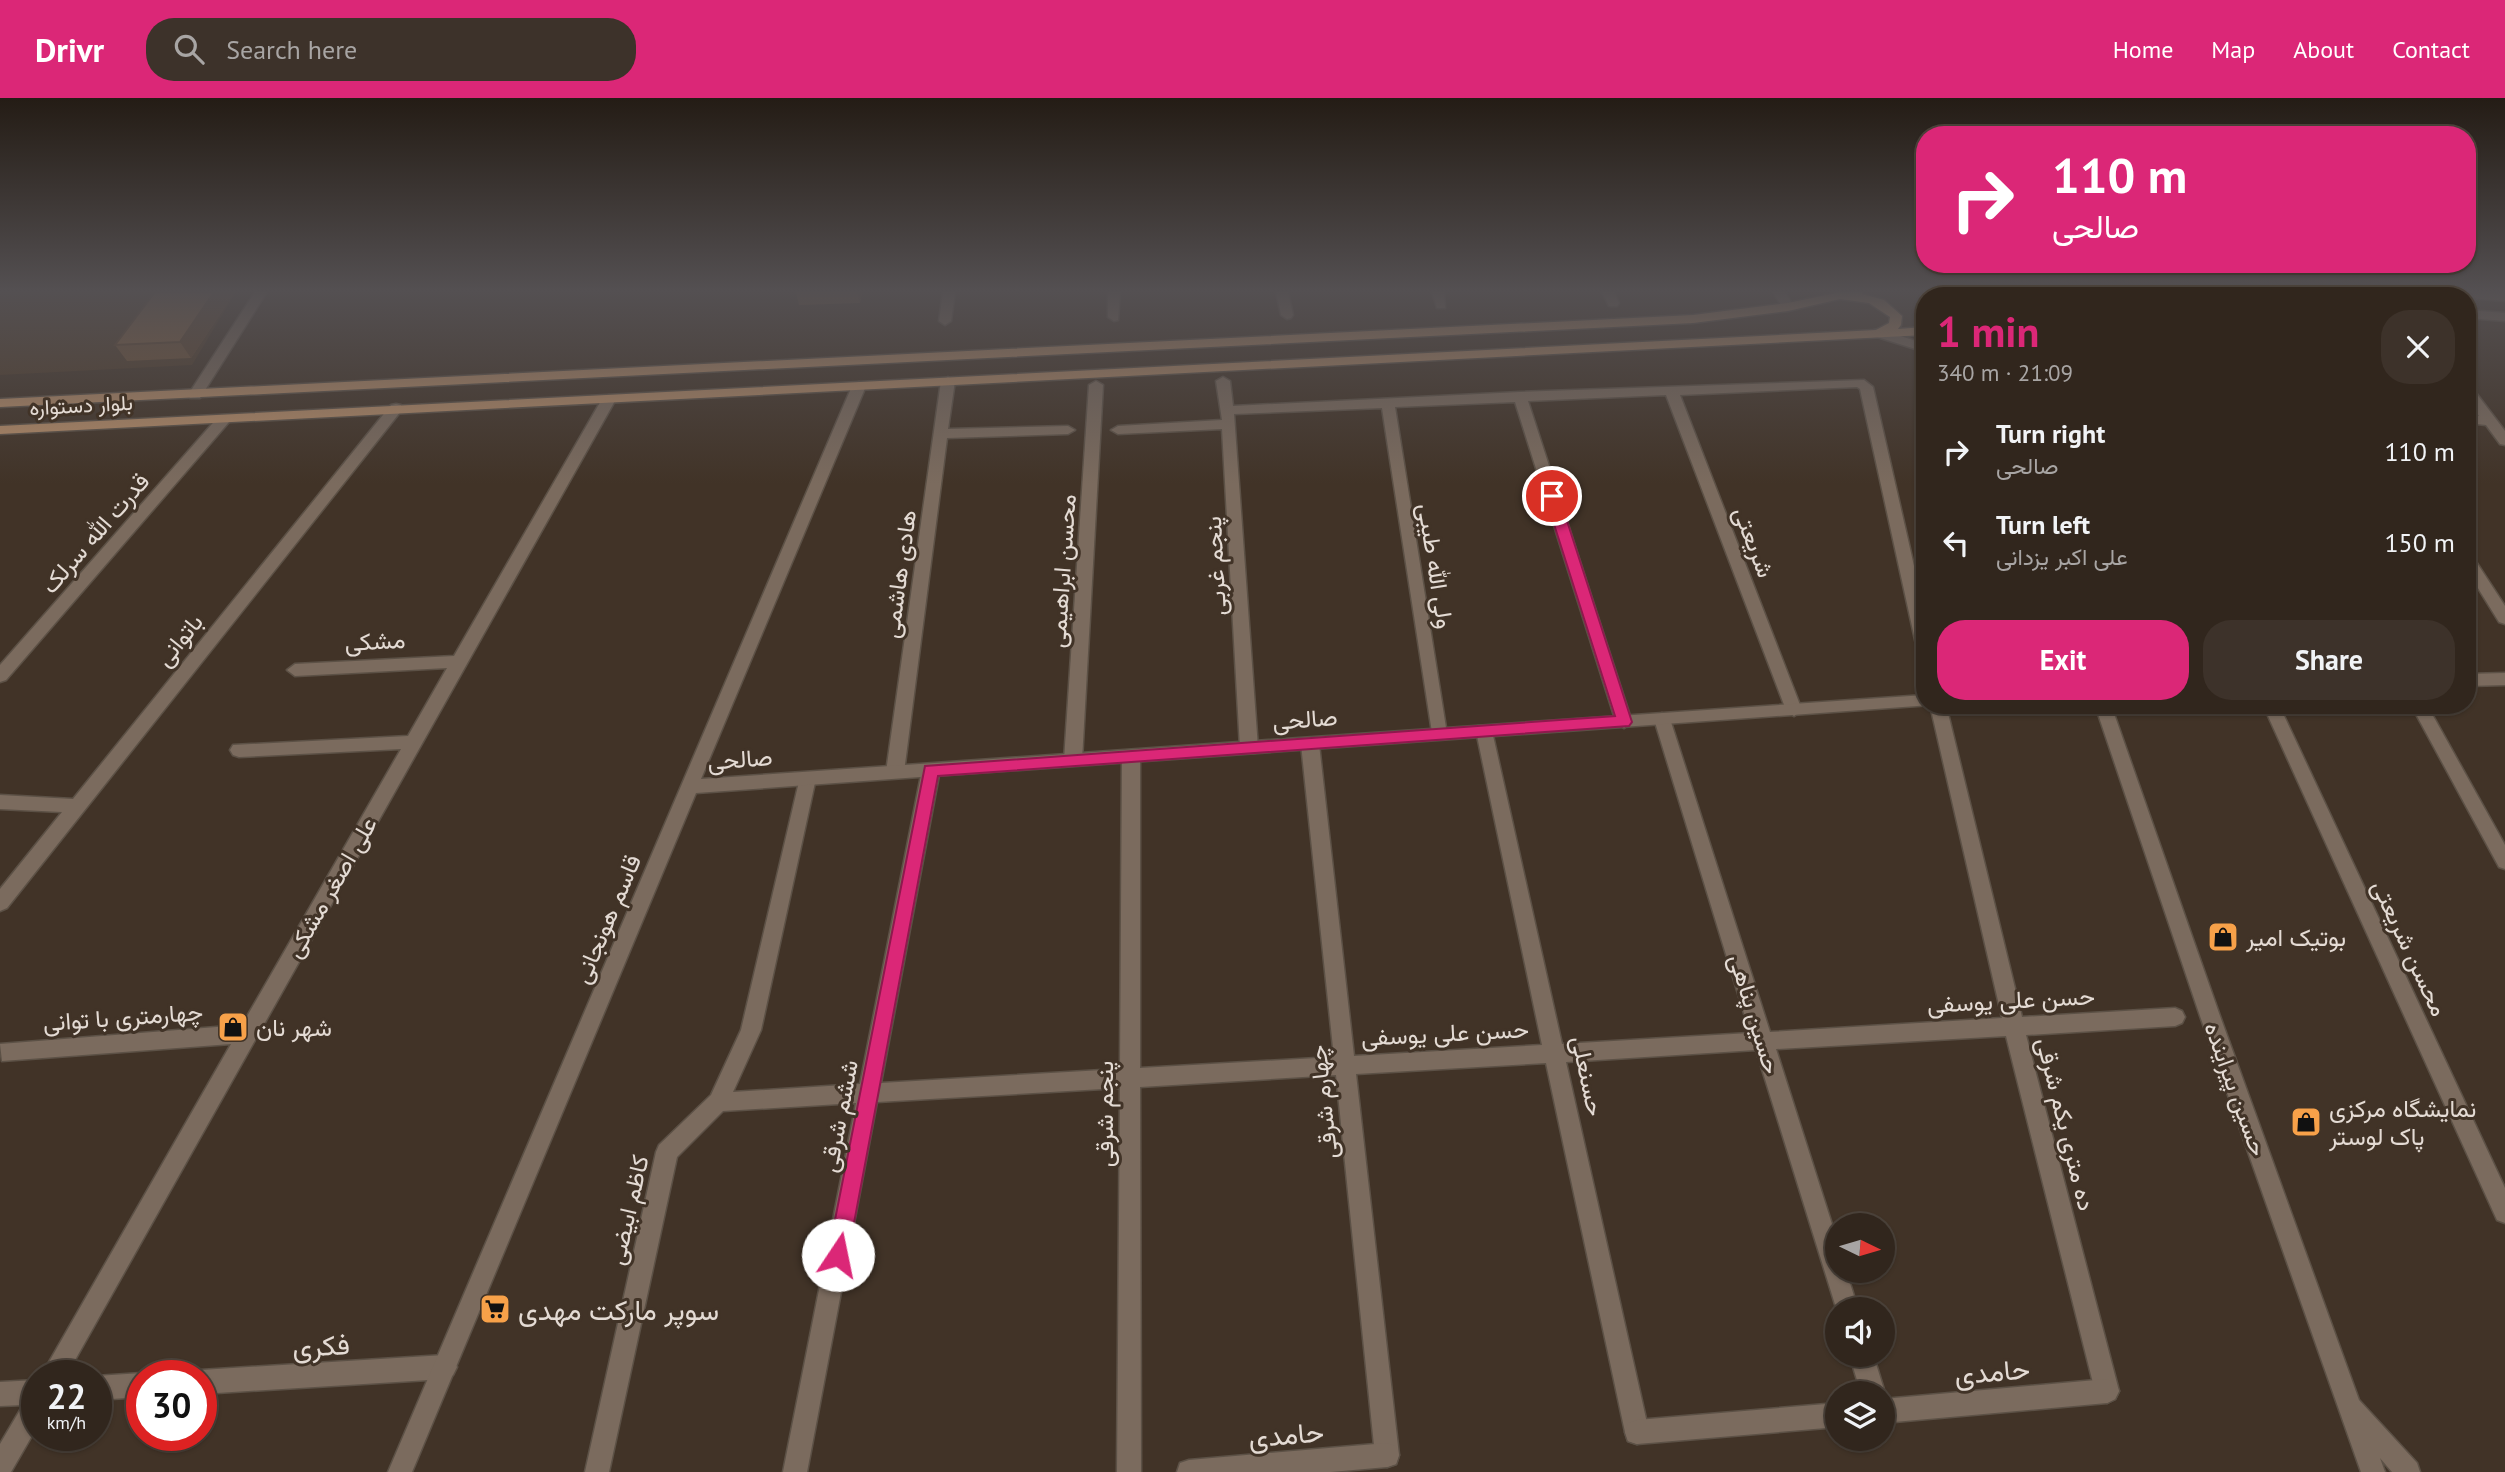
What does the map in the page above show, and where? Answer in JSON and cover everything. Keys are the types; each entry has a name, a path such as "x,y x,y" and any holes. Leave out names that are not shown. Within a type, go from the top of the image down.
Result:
{"main road":[{"name":"بلوار دستواره","path":"0,403 965,356"},
{"name":"بلوار دستواره","path":"0,430 1431,356"}],"street":[{"path":"195,395 220,356"},
{"name":"هادی هاشمی","path":"895,772 948,381"},
{"name":"پنجم غربی","path":"1223,381 1229,417 1249,748"},
{"path":"1118,430 1229,417 1388,404 1851,381 1866,387 1916,609"},
{"name":"محسن ابراهیمی","path":"1073,760 1096,385"},
{"name":"قاسم هونجانی","path":"400,1472 859,386"},
{"name":"شریعتی","path":"1671,390 1794,710"},
{"path":"1520,397 1624,722"},
{"name":"علی اصغر مشکی","path":"62,1360 609,399"},
{"path":"2476,403 2505,441"},
{"name":"ولی الله طیبی","path":"1388,404 1439,734"},
{"name":"باتوانی","path":"0,903 396,408"},
{"name":"قدرت الله سرلک","path":"0,676 224,419"},
{"path":"2476,420 2490,421"},
{"path":"940,434 1068,430"},
{"path":"2476,573 2505,618"},
{"name":"مشکی","path":"295,670 459,662"},
{"path":"2476,680 2505,679"},
{"name":"صالحی","path":"689,787 1916,702"},
{"name":"ده متری یکم شرقی","path":"1940,714 2014,1026 2107,1391"},
{"name":"حسین پیراینده","path":"2106,714 2373,1472"},
{"name":"محسن شریعتی","path":"2275,714 2505,1212"},
{"path":"2424,714 2505,862"},
{"name":"حسین پناهی","path":"1662,719 1843,1297"},
{"name":"حسنعلی","path":"1484,731 1637,1432 1825,1416"},
{"path":"239,750 414,742"},
{"name":"چهارم شرقی","path":"1310,744 1387,1455"},
{"name":"پنجم شرقی","path":"1129,1472 1131,756"},
{"name":"ششم شرقی","path":"795,1472 931,770"},
{"name":"کاظم ابیضی","path":"597,1472 667,1152 718,1102 751,1030 807,778"},
{"path":"0,802 78,806"},
{"name":"حسن علی یوسفی","path":"718,1102 2175,1017"},
{"name":"چهارمتری با توانی","path":"2,1052 247,1034"},
{"name":"فکری","path":"217,1381 445,1367"},
{"name":"حامدی","path":"1895,1410 2107,1391"},
{"path":"0,1394 21,1393"},
{"path":"2346,1399 2409,1472"},
{"path":"0,1468 21,1432"},
{"name":"حامدی","path":"1189,1472 1387,1455"}],"shaded area":[{"path":"0,356 197,356 192,365 0,375"}],"place":[{"name":"بوتیک امیر","path":"2223,937"},
{"name":"شهر نان","path":"233,1027"},
{"name":"نمایشگاه مرکزی پاک لوستر","path":"2306,1122"},
{"name":"سوپر مارکت مهدی","path":"495,1309"}],"route":[{"path":"838,1255 931,770 1624,722 1552,496"}]}
